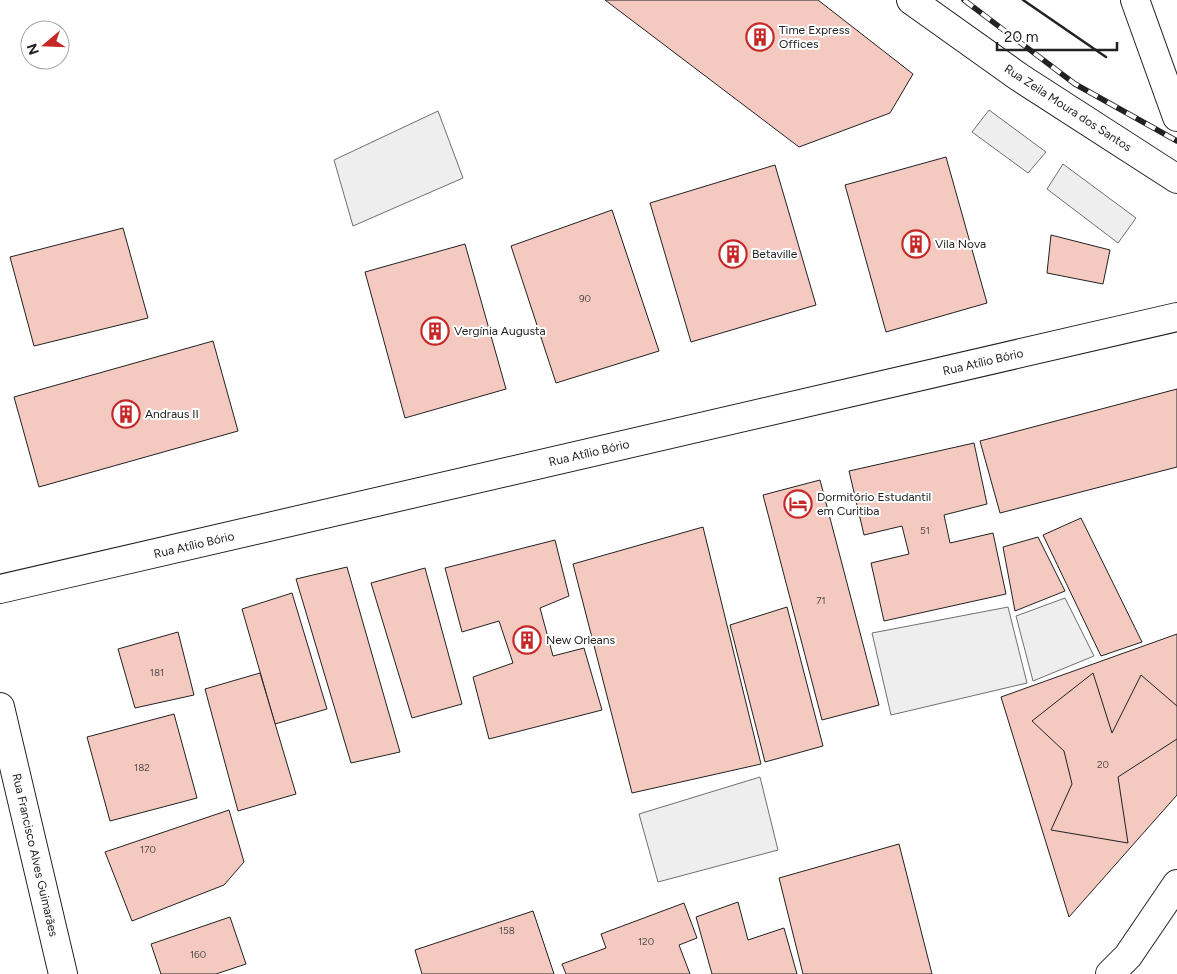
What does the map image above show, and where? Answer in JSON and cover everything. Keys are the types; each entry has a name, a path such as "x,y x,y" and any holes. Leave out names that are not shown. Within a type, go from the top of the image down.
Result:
{"street":[{"name":"Rua Zeila Moura dos Santos","path":"911,0 1019,77 1177,180"},
{"path":"1136,0 1177,117"},
{"name":"Rua Atílio Bório","path":"0,589 1177,317"},
{"name":"Rua Francisco Alves Guimarães","path":"0,707 63,974"},
{"path":"1110,974 1128,956 1177,884"}],"shaded area":[{"path":"989,110 1046,152 1028,173 972,132"},
{"path":"438,111 463,178 353,226 334,160"},
{"path":"1063,164 1136,218 1118,243 1047,189"},
{"path":"1065,598 1094,656 1033,681 1016,616"},
{"path":"1008,607 1027,683 891,715 872,633"},
{"path":"760,777 778,850 658,882 639,814"}],"building":[{"name":"Time Express Offices","path":"605,0 818,0 913,74 890,113 799,147"},
{"name":"Vila Nova","path":"946,157 987,303 886,332 845,185"},
{"name":"Betaville","path":"775,165 816,305 691,342 650,203"},
{"path":"612,210 659,351 556,383 511,246"},
{"path":"123,228 148,318 34,346 10,257"},
{"path":"1051,235 1110,250 1103,284 1047,273"},
{"name":"Vergínia Augusta","path":"465,244 506,389 405,418 365,272"},
{"name":"Andraus II","path":"213,341 238,431 39,487 14,397"},
{"path":"1177,389 1177,467 1000,513 980,441"},
{"path":"974,443 987,504 944,515 950,543 993,533 1006,594 884,621 871,563 909,554 902,526 864,535 849,471"},
{"path":"820,480 879,705 822,720 763,495"},
{"path":"1081,518 1142,642 1101,656 1043,535"},
{"path":"703,527 761,764 632,793 573,564"},
{"path":"1038,537 1065,591 1015,611 1003,547"},
{"name":"New Orleans","path":"555,540 569,596 540,608 553,656 584,648 602,710 489,739 473,677 513,663 499,621 462,632 445,568"},
{"path":"347,567 400,752 351,763 296,579"},
{"path":"425,568 462,704 412,718 371,583"},
{"path":"292,593 327,709 275,724 242,609"},
{"path":"787,607 823,746 765,762 730,625"},
{"path":"178,632 194,695 135,708 118,649"},
{"path":"1177,634 1177,795 1069,917 1001,697"},
{"path":"260,673 296,794 238,811 205,689"},
{"path":"1093,673 1112,733 1141,675 1177,706 1177,739 1118,777 1128,843 1051,830 1072,784 1064,751 1032,721"},
{"path":"174,714 197,798 110,821 87,737"},
{"path":"229,810 244,862 224,885 132,921 105,852"},
{"path":"899,844 932,974 803,974 779,878"},
{"path":"738,902 748,940 784,928 797,974 712,974 696,917"},
{"path":"684,903 697,938 679,945 690,974 566,974 562,964 606,948 601,934"},
{"path":"533,911 554,974 422,974 415,950"},
{"path":"230,917 246,964 216,974 161,974 151,944"}],"railway":[{"path":"964,0 1075,84 1177,141"}],"wall":[{"path":"1023,0 1106,57"}],"place":[{"name":"Time Express Offices","path":"760,37"},
{"name":"Vila Nova","path":"916,244"},
{"name":"Betaville","path":"733,254"},
{"name":"Vergínia Augusta","path":"435,331"},
{"name":"Andraus II","path":"126,414"},
{"name":"Dormitório Estudantil em Curitiba","path":"798,504"},
{"name":"New Orleans","path":"527,640"}]}
